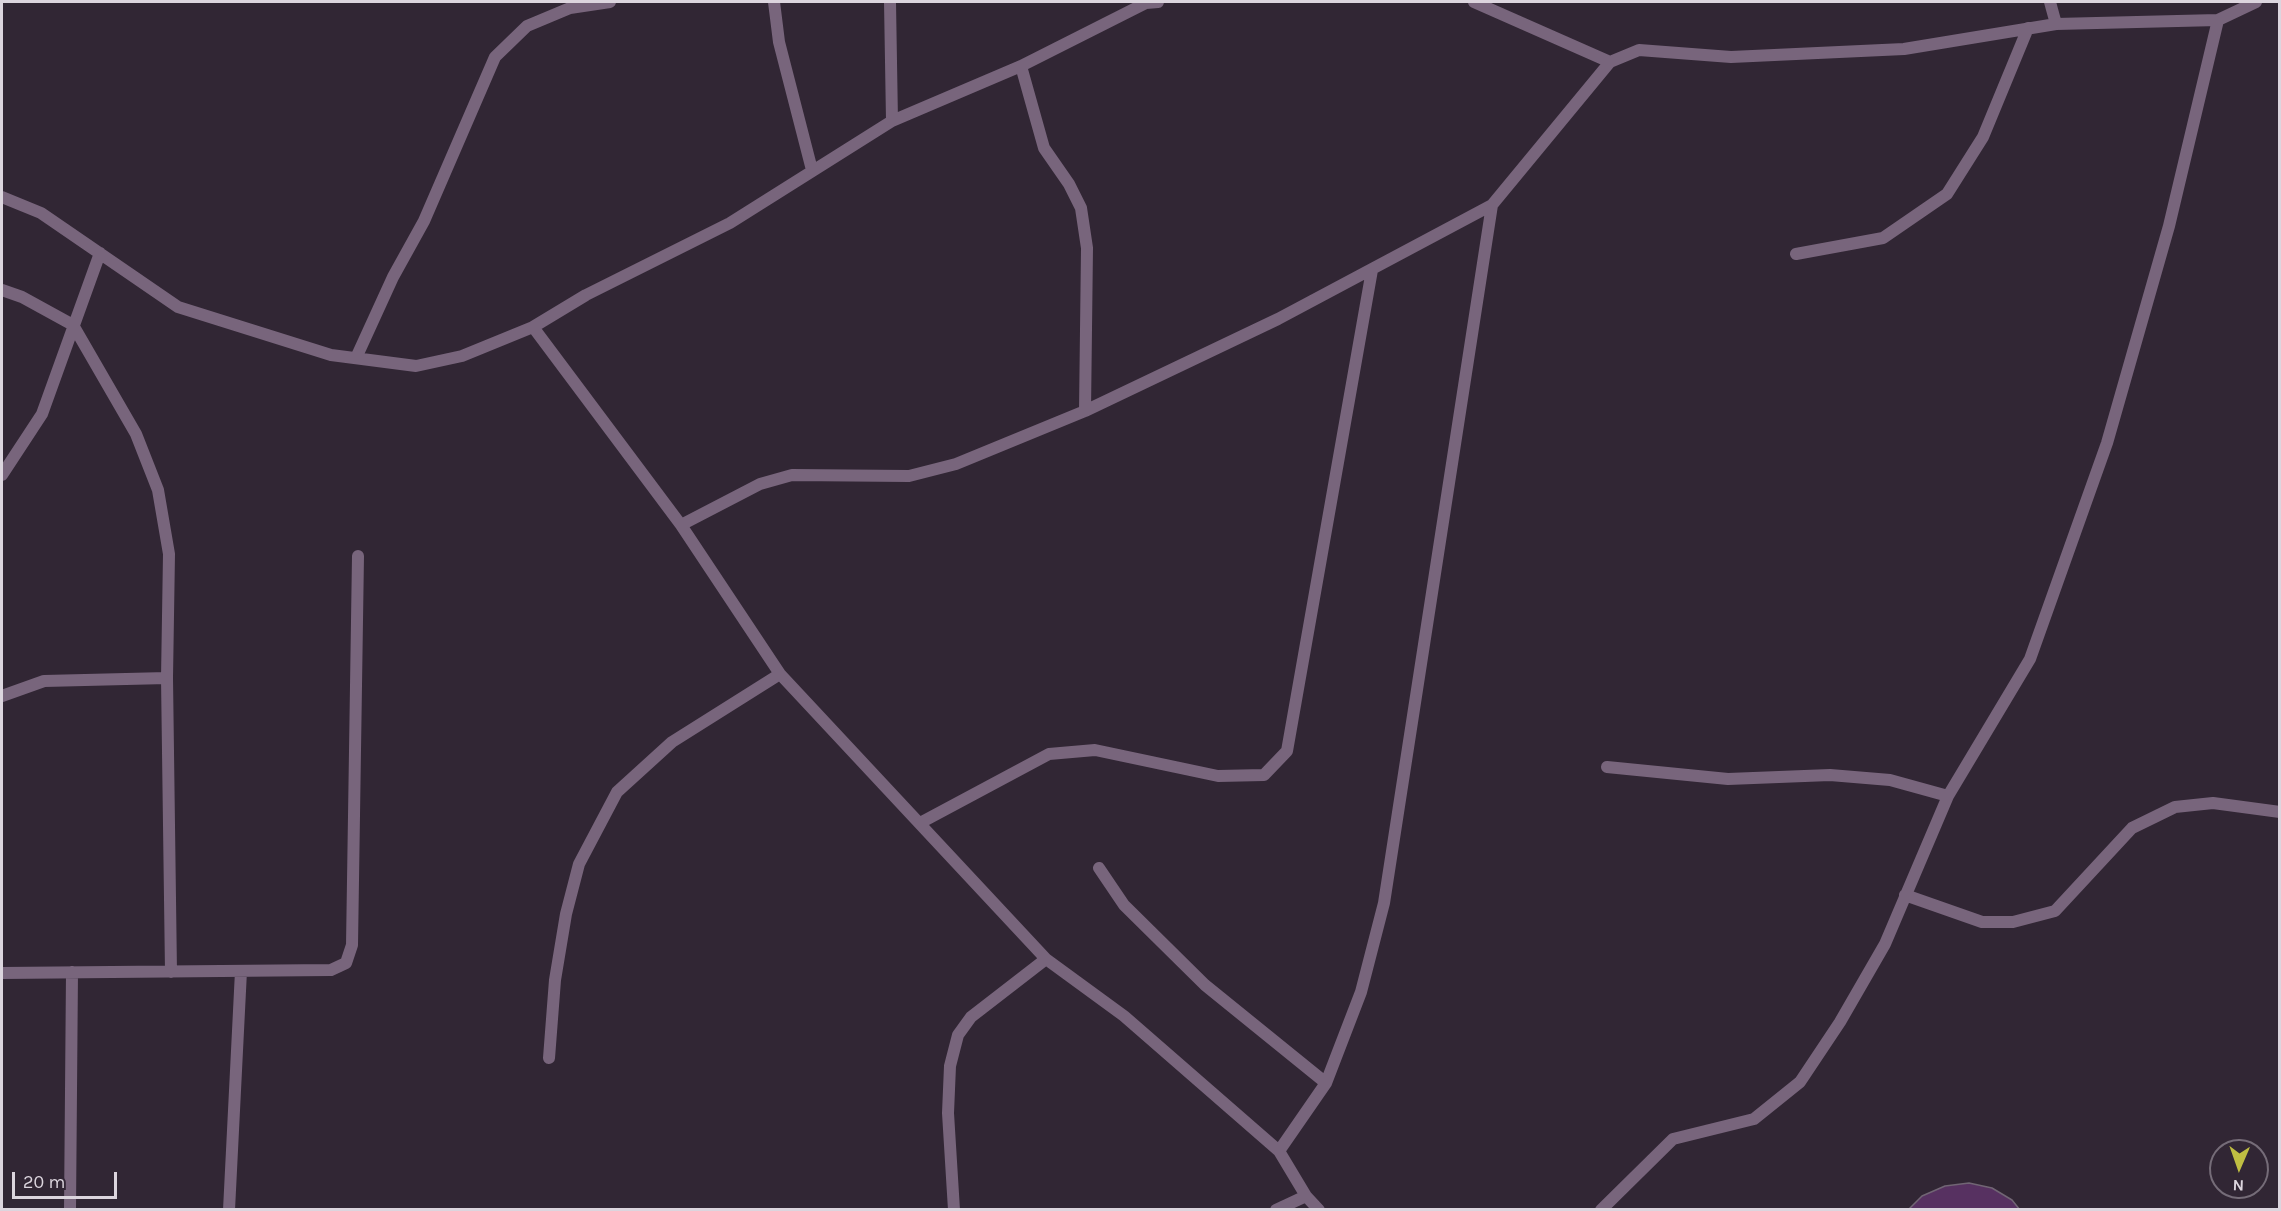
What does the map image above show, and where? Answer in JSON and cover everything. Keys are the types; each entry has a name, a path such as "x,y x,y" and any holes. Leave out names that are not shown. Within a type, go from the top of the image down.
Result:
{"street":[{"path":"356,358 393,278 424,221 495,57 527,26 570,8 610,2"},
{"path":"774,2 779,42 812,170"},
{"path":"890,2 892,121"},
{"path":"2,197 41,213 178,307 331,355 416,366 462,356 533,327 586,295 729,223 892,121 1021,66 1146,3 1158,2"},
{"path":"1474,2 1610,62"},
{"path":"2050,2 2056,24"},
{"path":"681,525 760,484 792,475 909,476 956,464 1085,411 1278,319 1492,205 1610,62 1639,50 1731,57 1904,49 2056,24 2218,20 2256,2"},
{"path":"1601,1209 1673,1139 1754,1119 1800,1082 1840,1023 1885,944 1948,796 2030,659 2103,454 2169,226 2218,20"},
{"path":"1796,254 1883,238 1947,194 1983,137 2028,28"},
{"path":"1021,66 1044,148 1069,184 1080,208 1087,248 1085,411"},
{"path":"1279,1151 1326,1083 1361,992 1384,903 1492,205"},
{"path":"2,475 42,414 100,253"},
{"path":"920,823 1049,754 1095,750 1218,776 1264,775 1287,751 1371,270"},
{"path":"2,290 22,297 73,325 136,434 158,490 169,554 167,678 171,972"},
{"path":"533,327 681,525 780,674 1046,959 1124,1016 1279,1151 1306,1196 1319,1209"},
{"path":"2,973 331,970 346,963 352,945 358,556"},
{"path":"549,1058 555,980 566,914 579,864 618,792 672,742 780,674"},
{"path":"2,696 44,681 167,678"},
{"path":"1606,767 1728,778 1830,775 1890,780 1948,796"},
{"path":"1905,894 1982,922 2013,922 2055,911 2132,828 2175,807 2213,803 2280,812"},
{"path":"1099,868 1124,905 1205,985 1326,1083"},
{"path":"954,1209 948,1113 950,1066 958,1035 971,1017 1046,959"},
{"path":"229,1209 242,971"},
{"path":"70,1209 72,972"},
{"path":"1276,1209 1306,1196"}],"building":[{"path":"1969,1183 1992,1188 2012,1200 2020,1210 1908,1210 1922,1196 1945,1186"}]}
